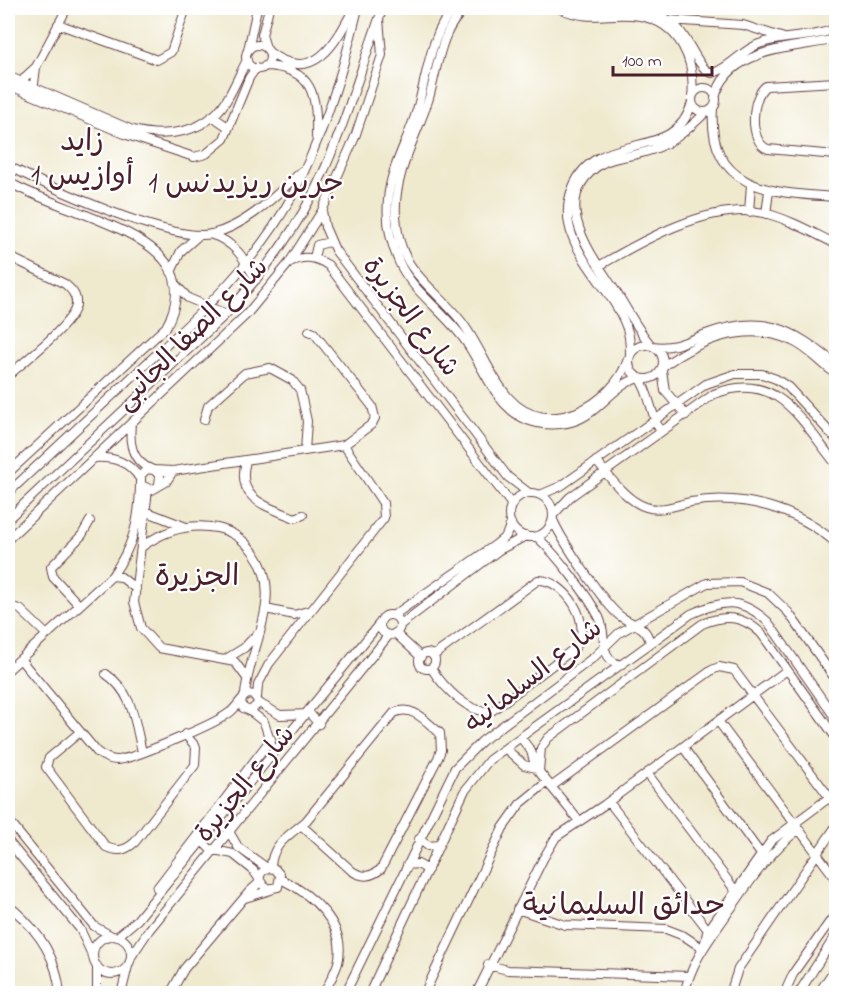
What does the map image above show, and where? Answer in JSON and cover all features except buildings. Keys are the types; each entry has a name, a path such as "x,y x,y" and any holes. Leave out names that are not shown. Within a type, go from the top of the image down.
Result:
{"street":[{"path":"20,87 36,67 68,8"},
{"path":"58,24 157,60 171,52 186,8"},
{"path":"8,85 20,87 130,129 158,135 172,134 198,125 212,116 226,102 247,55 257,8"},
{"path":"33,92 127,135 194,157 206,154 224,138 261,67 270,60 262,35 269,8"},
{"path":"247,55 259,45 296,63 317,59 334,45 356,8"},
{"path":"8,494 207,306 247,263 292,196 305,168 329,111 356,8"},
{"path":"8,519 226,314 256,280 292,231 322,176 384,8"},
{"path":"454,8 438,34 415,116 391,181 388,218 399,252 423,288 458,330 498,398 527,419 558,424 580,420 592,413 626,384 638,378 652,378 662,368 700,345 724,335 757,332 794,337 837,374"},
{"path":"399,252 396,217 399,183 423,118 446,35 454,19 466,8"},
{"path":"558,8 591,17 640,16 663,25 673,33 687,53 693,76 692,100 698,111 709,110"},
{"path":"582,8 642,9 668,20 743,25 785,39"},
{"name":"شارع الصفا الجانبى","path":"8,539 246,314 289,263 322,211 356,137 382,55 379,19"},
{"path":"668,20 688,39 701,67 712,74"},
{"path":"708,89 712,74 752,47 814,35 837,28"},
{"path":"686,415 665,391 661,376 662,355 652,346 598,266 579,233 572,204 582,185 600,165 662,147 694,124 709,110 719,88 728,76 756,56 777,49 837,39"},
{"path":"247,55 261,67 293,72 310,86 317,106 316,142"},
{"path":"33,92 36,67"},
{"path":"8,76 20,87"},
{"path":"837,82 766,86 758,98 754,134 759,143 768,148 837,155"},
{"path":"661,432 654,420 647,391 630,370 629,337 622,317 580,254 572,235 575,181 587,164 607,152 646,144 668,134 686,117 696,91 708,89"},
{"path":"708,89 716,98"},
{"path":"709,110 712,129 725,161 751,184 769,191 837,197"},
{"path":"212,116 228,127"},
{"path":"694,124 706,124 712,129"},
{"path":"171,150 172,134"},
{"path":"8,166 150,226 199,235 210,234 241,222 305,168"},
{"path":"8,182 141,238 163,259 171,272 175,301 166,327 175,336"},
{"path":"749,212 751,184"},
{"path":"766,214 769,191"},
{"name":"شارع الجزيرة","path":"322,211 330,242 508,477 529,494"},
{"path":"598,266 663,231 726,214 749,212 766,214 837,244"},
{"path":"210,234 232,244 247,263 256,280"},
{"path":"171,272 182,250 199,235"},
{"path":"289,263 297,259 314,258 317,245 330,242"},
{"path":"8,256 65,284 71,289 76,304 75,311 62,326 8,376"},
{"name":"شارع الجزيرة","path":"314,258 333,272 512,505"},
{"path":"174,283 188,298 226,314"},
{"path":"423,288 460,319 509,399 528,412 553,417 584,410 616,381 629,356 637,347 679,345 722,328 766,325 794,337 837,364"},
{"name":"شارع الصفا الجانبى","path":"8,473 166,327"},
{"path":"8,670 112,576 134,537 143,471 152,469 174,471 344,446 372,424 375,411 314,333 309,331"},
{"path":"174,361 184,372"},
{"path":"204,420 208,406 245,373 257,369 270,369 292,380 300,390 306,421 305,451"},
{"path":"421,657 395,631 394,615 506,536 511,523 512,505 516,499 529,494 540,495 561,486 677,403 721,377 762,374 788,387 836,437"},
{"path":"421,386 431,377"},
{"path":"511,523 514,529 526,536 536,536 547,530 553,517 570,497 714,394 727,389 747,386 762,388 777,395 833,453 837,464"},
{"path":"131,424 131,446 135,457 160,476 159,484"},
{"path":"250,711 258,700 262,674 384,518 383,503 344,446"},
{"path":"79,451 92,459 116,460 127,464 148,490 136,589 136,616 145,634 159,648 226,659 242,668 246,676"},
{"path":"127,464 135,457"},
{"path":"246,461 243,472 249,494 257,502 296,518 303,515"},
{"path":"596,461 631,498 650,509 709,500 754,502 799,517 837,543"},
{"path":"148,490 166,482 174,471"},
{"path":"540,495 549,503 563,540 615,611 646,631 650,643"},
{"path":"145,511 188,527"},
{"path":"79,605 53,577 51,567 82,535 90,521"},
{"path":"143,546 169,531 205,526 221,529 249,547 259,560 266,576 268,592 266,609 246,676 243,708 264,722 271,739 269,758 283,768"},
{"name":"شارع الجزيرة","path":"131,957 149,930 395,631 499,550 526,536"},
{"path":"536,536 550,549 600,618 604,647 609,659 620,665"},
{"path":"112,576 121,577 136,589"},
{"path":"421,657 420,663 423,668 431,668 472,709 488,712 575,648 580,642 584,625 581,617 554,582 538,580 433,656"},
{"name":"شارع السلمانيه","path":"345,993 445,785 467,753 619,633 707,583 740,582 768,593 780,603 837,680"},
{"name":"شارع السلمانيه","path":"369,993 439,845 477,773 506,749 691,614 715,604 744,605 757,612 768,622 837,718"},
{"path":"8,606 20,609 47,634"},
{"path":"266,609 285,614 311,610"},
{"path":"285,614 293,632"},
{"name":"شارع الجزيرة","path":"115,937 137,920 150,900 217,822 385,615 394,615"},
{"path":"537,769 541,748 548,738 702,624 727,618 738,618 750,623 761,633 837,738"},
{"path":"379,624 383,633 395,631"},
{"path":"226,659 244,648 259,632"},
{"path":"421,657 427,654 433,656"},
{"path":"431,668 435,662 433,656"},
{"path":"20,659 80,732 105,758 123,759 228,715 243,698 251,694 280,715 305,713 314,716 319,724"},
{"path":"424,993 503,828 520,804 712,670 719,668 734,670 837,806"},
{"path":"476,993 549,847 566,829 609,802 787,670"},
{"path":"105,674 116,681 129,700 142,752"},
{"path":"828,707 837,702"},
{"path":"170,993 184,969 259,882 261,873 269,868 273,852 301,825 394,713 401,710 414,712 440,733 442,741 438,758 381,869 375,874 367,876 352,871 301,825"},
{"path":"718,721 836,879"},
{"path":"80,732 49,758 46,766 106,847 116,851 127,849 135,842 195,765 196,747 184,734"},
{"path":"521,738 531,752 537,769 579,822"},
{"path":"165,912 150,900 271,739"},
{"path":"682,747 760,853"},
{"path":"506,749 524,765 537,769"},
{"path":"647,773 735,890"},
{"path":"684,993 708,930 760,853 830,797"},
{"path":"609,802 708,930"},
{"path":"217,822 231,833 238,847 278,872 281,879 310,897 333,924 339,950 338,963 324,993"},
{"path":"9,825 19,833 94,926 128,944 131,957 121,993"},
{"path":"703,945 770,854 795,826"},
{"path":"730,993 738,969 837,826"},
{"path":"19,833 8,842 80,929 97,966 97,993"},
{"path":"419,839 428,846 439,845"},
{"path":"201,841 205,846 233,854 253,870 259,882 271,890"},
{"path":"407,865 418,864 428,870"},
{"path":"245,898 271,890 278,886 281,879"},
{"path":"517,909 565,925 666,929 703,945"},
{"path":"8,910 14,910 42,940 57,974 60,993"},
{"path":"784,993 794,972 837,913"},
{"path":"137,920 149,930"},
{"path":"798,993 837,935"},
{"path":"93,957 98,942 115,937"},
{"path":"488,965 508,970 689,976"},
{"path":"97,966 112,974 128,966"},
{"path":"818,993 837,967"}],"district":[{"name":"زايد أوازيس 1","path":"82,157"},
{"name":"جرين ريزيدنس 1","path":"246,182"},
{"name":"الجزيرة","path":"197,575"},
{"name":"حدائق السليمانية","path":"624,904"}]}
